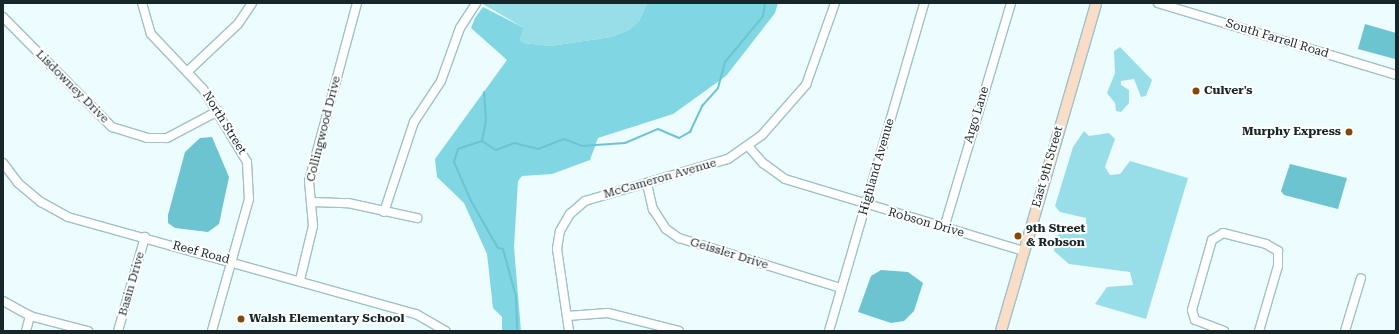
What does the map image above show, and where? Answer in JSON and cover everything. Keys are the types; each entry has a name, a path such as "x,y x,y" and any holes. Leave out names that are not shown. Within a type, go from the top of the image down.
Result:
{"main road":[{"name":"East 9th Street","path":"1001,331 1096,3"}],"street":[{"name":"North Street","path":"142,3 151,34 187,72 218,111 247,162 249,180 248,199 212,331"},
{"path":"187,72 238,24 252,3"},
{"name":"Collingwood Drive","path":"300,280 309,255 312,202 309,181 357,3"},
{"path":"384,212 414,122 441,81 460,28 476,3"},
{"name":"McCameron Avenue","path":"569,331 557,249 566,220 585,201 706,168 748,146 773,125 806,85 835,3"},
{"name":"Highland Avenue","path":"829,331 924,3"},
{"name":"Argo Lane","path":"944,228 1011,3"},
{"name":"South Farrell Road","path":"1158,3 1396,75"},
{"name":"Lisdowney Drive","path":"3,17 112,127 161,139 178,134 218,111"},
{"name":"Robson Drive","path":"748,146 786,179 865,205 1024,251"},
{"name":"Reef Road","path":"3,163 24,187 68,216 300,280 416,314 446,331"},
{"name":"Geissler Drive","path":"647,184 653,209 666,229 679,238 841,288"},
{"path":"312,202 348,203 417,218"},
{"path":"1224,331 1209,329 1195,320 1192,310 1212,240 1229,233 1278,251 1278,266 1259,331"},
{"name":"Basin Drive","path":"118,331 145,237"},
{"path":"1345,331 1361,278"},
{"path":"3,301 30,316 88,331"},
{"path":"567,316 608,313 680,331"},
{"path":"26,331 30,316"}],"shaded area":[{"path":"481,3 647,3 639,21 629,30 611,37 550,46 524,43 520,40 524,28"},
{"path":"647,3 778,3 775,13 726,76 673,114 598,138 590,160 552,174 522,176 518,181 514,247 521,331 502,331 502,317 493,308 487,254 464,203 437,177 435,159 507,60 471,28 475,18 483,7 524,28 520,40 524,43 550,46 611,37 629,30 639,21"},
{"path":"1365,24 1396,33 1395,59 1358,49"},
{"path":"1120,47 1152,80 1146,96 1141,97 1134,79 1121,81 1121,85 1129,90 1129,103 1121,112 1116,111 1115,103 1107,93 1115,73 1114,51"},
{"path":"1084,131 1089,136 1109,133 1115,139 1105,167 1110,175 1120,174 1130,161 1188,178 1146,319 1095,304 1107,287 1133,285 1130,272 1069,264 1054,251 1055,237 1064,231 1081,235 1086,222 1086,218 1060,212 1055,206 1073,147"},
{"path":"212,137 229,177 219,224 208,232 175,228 168,223 168,215 185,152 200,138"},
{"path":"1290,164 1347,178 1338,209 1284,195 1281,191"},
{"path":"881,270 908,272 923,283 914,311 904,321 891,323 858,312 871,276"}],"waterway":[{"path":"482,141 496,150 514,143 538,149 564,139 582,146 625,143 658,129 679,138 690,132 702,106 718,88 725,62 763,16 765,3"},
{"path":"482,141 486,120 484,92"},
{"path":"482,141 458,149 454,162 470,199 498,248 503,249 516,297 517,331"}],"place":[{"name":"Culver's","path":"1196,91"},
{"name":"Murphy Express","path":"1349,132"},
{"name":"9th Street & Robson","path":"1018,236"},
{"name":"Walsh Elementary School","path":"241,319"}]}
